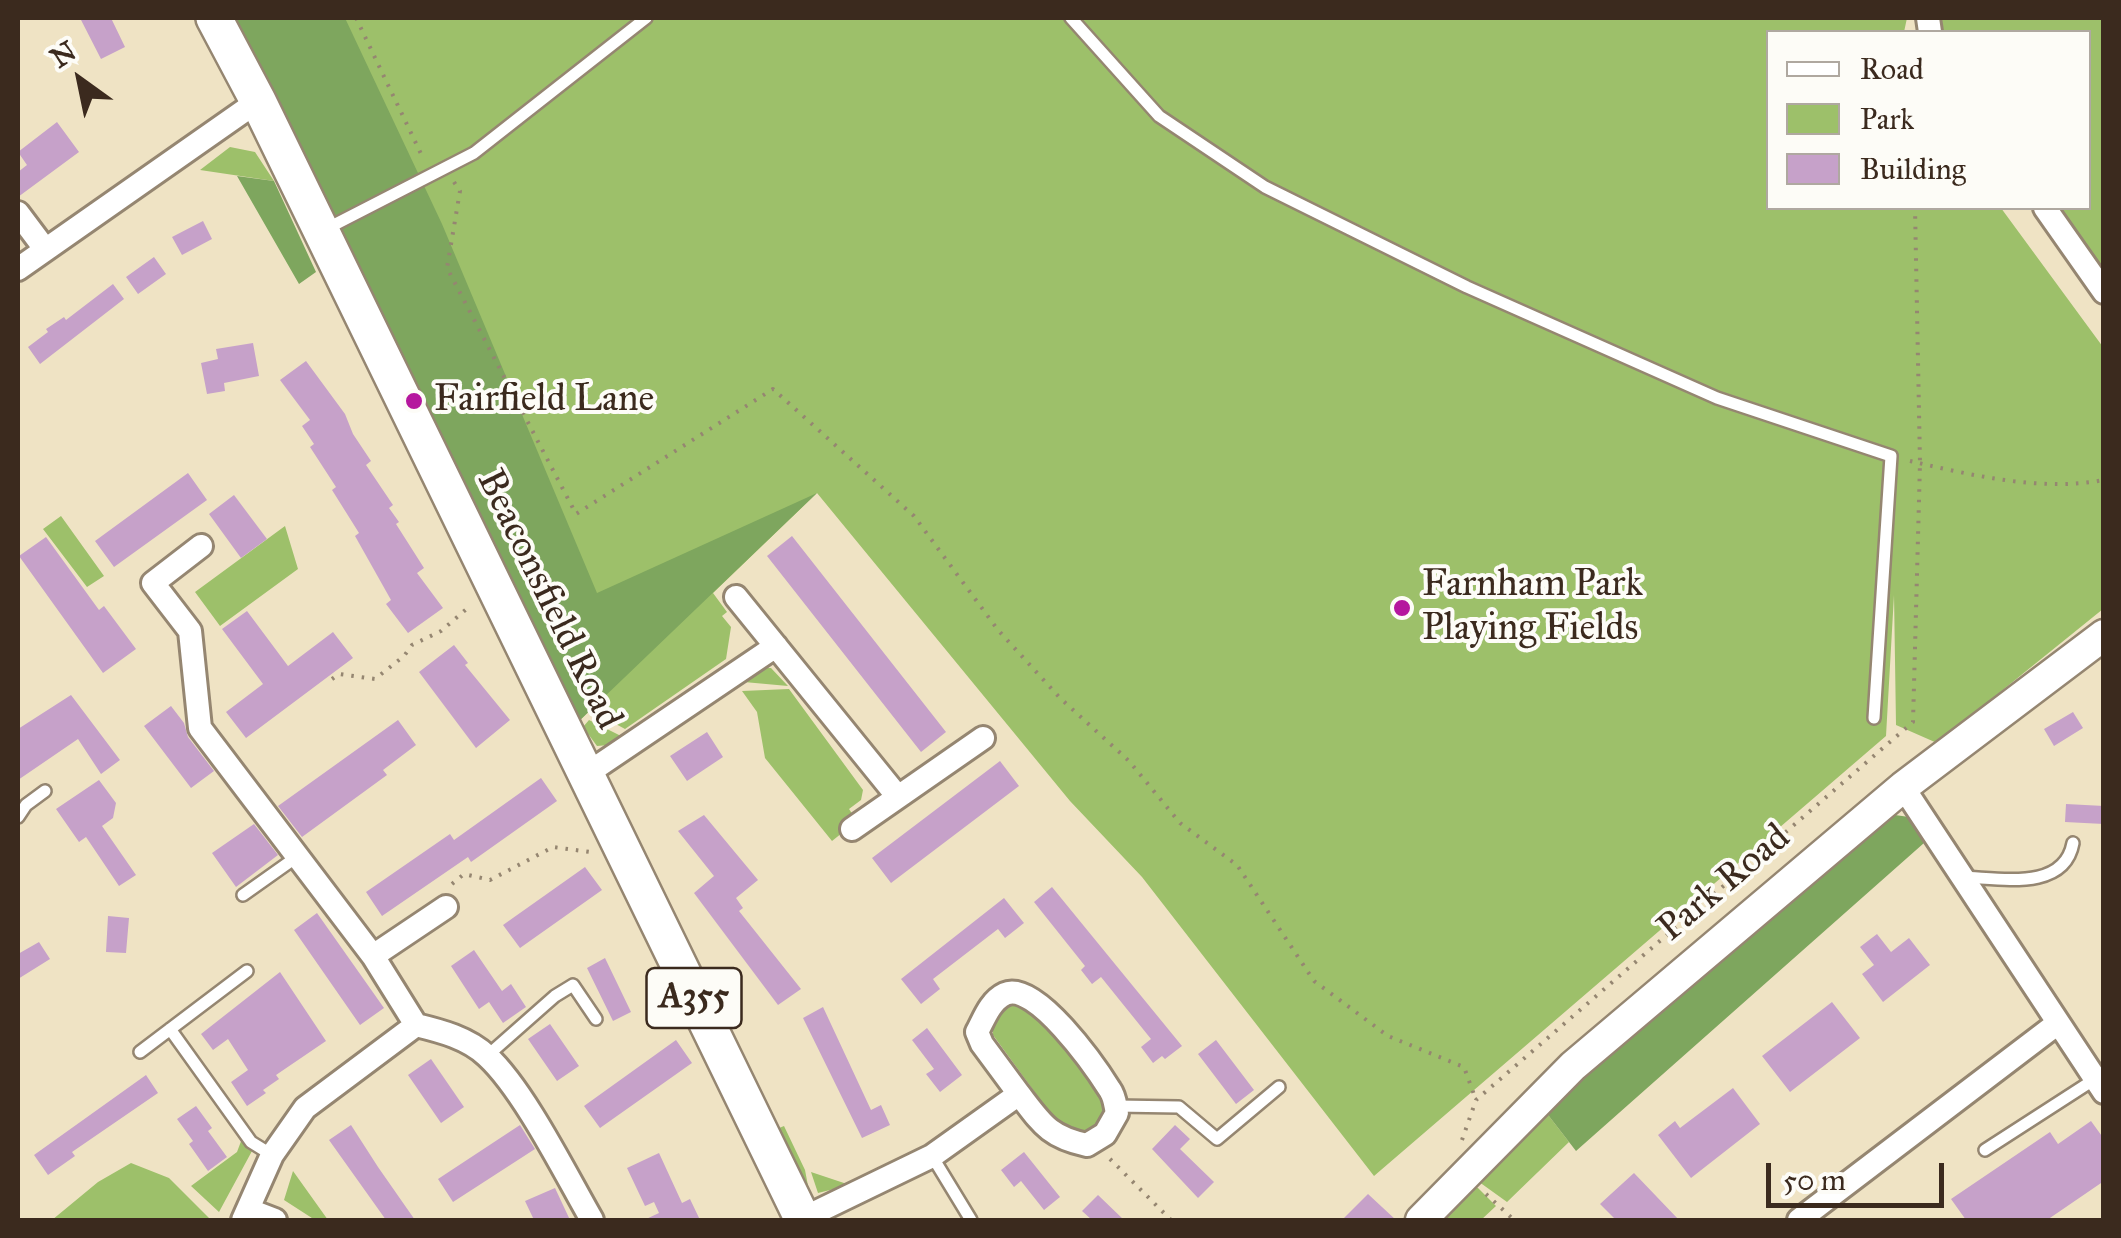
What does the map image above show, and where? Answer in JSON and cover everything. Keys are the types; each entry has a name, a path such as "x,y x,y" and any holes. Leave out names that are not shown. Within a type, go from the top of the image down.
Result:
{"main road":[{"name":"Beaconsfield Road","path":"214,18 258,101 802,1220"},
{"name":"Park Road","path":"1421,1220 1572,1066 1903,786 2104,635"}],"street":[{"path":"18,269 258,101"},
{"path":"2046,210 2104,292"},
{"path":"18,213 44,249"},
{"path":"201,546 152,583 190,631 200,728 373,956 416,1026 448,1033 487,1056 518,1097 592,1220"},
{"path":"736,597 898,797"},
{"path":"586,775 776,646"},
{"path":"852,829 982,738"},
{"path":"1903,786 2099,1085"},
{"path":"373,956 446,907"},
{"path":"1021,992 1044,1005 1113,1094 1117,1113 1105,1134 1088,1145 1062,1140 1020,1094 977,1032 989,1008 1005,994 1021,992"},
{"path":"1799,1220 2058,1023"},
{"path":"275,1220 246,1215 272,1155 306,1108 416,1026"},
{"path":"802,1220 932,1156 1020,1094"}],"lane":[{"path":"320,232 474,153 646,18"},
{"path":"1071,18 1159,116 1265,187 1467,288 1717,398 1891,456 1874,718"},
{"path":"18,818 45,791"},
{"path":"1962,877 2021,879 2053,873 2070,857 2073,843"},
{"path":"243,895 298,856"},
{"path":"140,1052 247,971"},
{"path":"487,1056 573,985 596,1019"},
{"path":"170,1029 251,1142 272,1155"},
{"path":"1986,1150 2099,1085"},
{"path":"1116,1106 1179,1106 1217,1139 1279,1087"},
{"path":"932,1156 971,1220"}],"path":[{"path":"356,18 431,175"},
{"path":"446,168 460,191 447,268 576,514 773,390 914,516 998,630 1060,698 1128,761 1180,823 1237,865 1314,981 1388,1036 1464,1067 1476,1100"},
{"path":"1514,1220 1464,1176 1461,1143 1476,1100 1913,722 1920,463 1915,210"},
{"path":"1891,456 2018,482 2080,485 2104,480"},
{"path":"332,679 338,674 374,679 404,656 412,644 441,631 494,585"},
{"path":"446,907 452,883 464,874 490,880 553,848 624,856"},
{"path":"1094,1141 1171,1220"}],"green space":[{"path":"226,18 345,18 442,224 597,593 817,493 576,724"},
{"name":"Farnham Park Playing Fields","path":"250,18 1907,18 1904,30 1766,30 1766,210 2002,210 2103,347 2103,609 1937,743 1896,725 1894,595 1886,736 1374,1176 1142,877 1070,801 817,493 713,593 727,612 722,616 731,627 726,659 625,729 590,710 576,724"},
{"path":"1939,18 2103,18 2103,273 2059,210 2091,210 2091,30 1941,30"},
{"path":"230,147 255,152 274,181 200,170"},
{"path":"237,176 274,181 316,272 299,284"},
{"path":"61,516 104,576 87,587 43,529"},
{"path":"285,526 298,569 220,626 195,592"},
{"path":"755,668 771,668 788,686 733,681"},
{"path":"789,689 863,790 861,800 849,809 857,821 832,841 765,758 757,712 742,691"},
{"path":"589,720 623,737 597,746 583,727"},
{"path":"1888,814 1909,817 1924,843 1576,1151 1545,1111"},
{"path":"1008,1003 1033,1006 1104,1098 1103,1120 1087,1135 1063,1131 993,1035 996,1017"},
{"path":"1545,1111 1569,1142 1507,1202 1475,1179"},
{"path":"784,1126 805,1170 809,1191 797,1184 772,1131"},
{"path":"243,1136 252,1151 219,1212 191,1186 237,1152"},
{"path":"131,1163 169,1178 211,1220 52,1220 98,1182"},
{"path":"293,1171 328,1220 315,1220 284,1200"},
{"path":"811,1172 850,1185 818,1193"},
{"path":"1469,1184 1496,1206 1481,1220 1441,1220"}],"building":[{"path":"80,18 111,18 125,47 101,59"},
{"path":"57,122 79,152 18,197 18,172 27,165 18,152"},
{"path":"203,221 212,239 182,255 172,237"},
{"path":"154,257 166,274 138,294 126,277"},
{"path":"113,284 124,299 40,364 28,347 48,332 46,329 64,317 66,320"},
{"path":"253,343 259,376 224,383 225,391 207,394 201,363 218,359 216,349"},
{"path":"306,361 345,414 371,461 366,465 393,505 389,508 399,522 396,524 424,568 417,573 443,608 408,633 386,604 391,600 355,536 359,533 310,447 314,444 302,426 310,420 280,380"},
{"path":"188,473 207,500 114,567 95,541"},
{"path":"234,495 267,539 241,558 209,514"},
{"path":"792,536 946,732 921,752 767,556"},
{"path":"46,537 99,610 104,606 136,649 103,673 19,556"},
{"path":"247,611 288,666 333,632 353,658 246,738 226,712 263,684 222,629"},
{"path":"454,645 468,663 465,665 510,720 476,748 419,672"},
{"path":"71,695 120,760 101,774 78,739 18,780 18,729"},
{"path":"171,706 214,771 191,788 144,726"},
{"path":"2073,712 2083,728 2054,746 2044,729"},
{"path":"398,720 416,745 383,770 387,775 302,837 278,806"},
{"path":"707,732 723,757 687,781 670,756"},
{"path":"1000,761 1019,786 891,883 872,858"},
{"path":"541,778 557,801 471,862 468,857 382,916 366,892 450,834 454,840"},
{"path":"99,780 116,803 113,818 102,826 136,875 119,886 86,837 79,842 56,809"},
{"path":"2066,804 2104,806 2104,824 2065,822"},
{"path":"704,815 758,880 736,898 743,908 739,911 801,989 778,1005 694,893 714,876 678,831"},
{"path":"254,824 278,855 236,887 212,853"},
{"path":"585,867 602,890 520,948 503,925"},
{"path":"1052,887 1182,1046 1165,1059 1162,1056 1153,1063 1141,1047 1151,1039 1101,977 1092,984 1081,970 1085,966 1034,902"},
{"path":"1004,898 1024,923 1005,938 998,929 933,979 940,989 921,1004 901,979"},
{"path":"317,913 384,1008 360,1025 294,930"},
{"path":"108,916 129,918 126,953 106,952"},
{"path":"1877,934 1891,952 1909,938 1930,965 1883,1002 1862,974 1874,965 1860,947"},
{"path":"39,942 50,959 18,979 18,954"},
{"path":"474,950 502,991 511,984 526,1007 503,1023 489,1002 479,1009 451,966"},
{"path":"605,958 631,1012 613,1021 587,968"},
{"path":"280,972 326,1041 276,1075 279,1079 263,1090 266,1093 247,1106 231,1082 248,1070 228,1039 213,1050 201,1034"},
{"path":"1832,1002 1860,1038 1790,1092 1762,1056"},
{"path":"823,1007 871,1110 881,1105 890,1125 862,1138 803,1018"},
{"path":"550,1024 579,1066 557,1081 528,1039"},
{"path":"927,1028 962,1075 940,1092 926,1074 934,1069 912,1040"},
{"path":"676,1040 692,1063 600,1128 584,1106"},
{"path":"1216,1040 1254,1090 1236,1104 1198,1054"},
{"path":"431,1059 464,1107 441,1123 408,1075"},
{"path":"146,1075 158,1093 72,1152 75,1156 48,1175 34,1155"},
{"path":"1733,1088 1760,1124 1691,1178 1658,1135 1675,1121 1680,1128"},
{"path":"196,1106 227,1157 208,1171 177,1119"},
{"path":"2091,1121 2104,1139 2104,1181 2047,1220 1966,1220 1951,1199 2050,1132 2058,1144"},
{"path":"351,1125 415,1220 386,1220 329,1140"},
{"path":"520,1125 535,1149 453,1202 438,1179"},
{"path":"1175,1125 1190,1139 1180,1149 1214,1182 1198,1198 1152,1149"},
{"path":"1024,1152 1060,1197 1044,1210 1021,1181 1014,1187 1001,1170"},
{"path":"659,1153 682,1203 690,1199 700,1220 644,1220 659,1213 654,1202 645,1206 627,1168"},
{"path":"1634,1173 1679,1220 1616,1220 1600,1204"},
{"path":"555,1188 570,1220 534,1220 525,1201"},
{"path":"1368,1194 1396,1220 1342,1220"},
{"path":"1098,1195 1124,1220 1092,1220 1082,1211"}],"place":[{"name":"Fairfield Lane","path":"414,401"},
{"name":"Farnham Park Playing Fields","path":"1402,608"}]}
